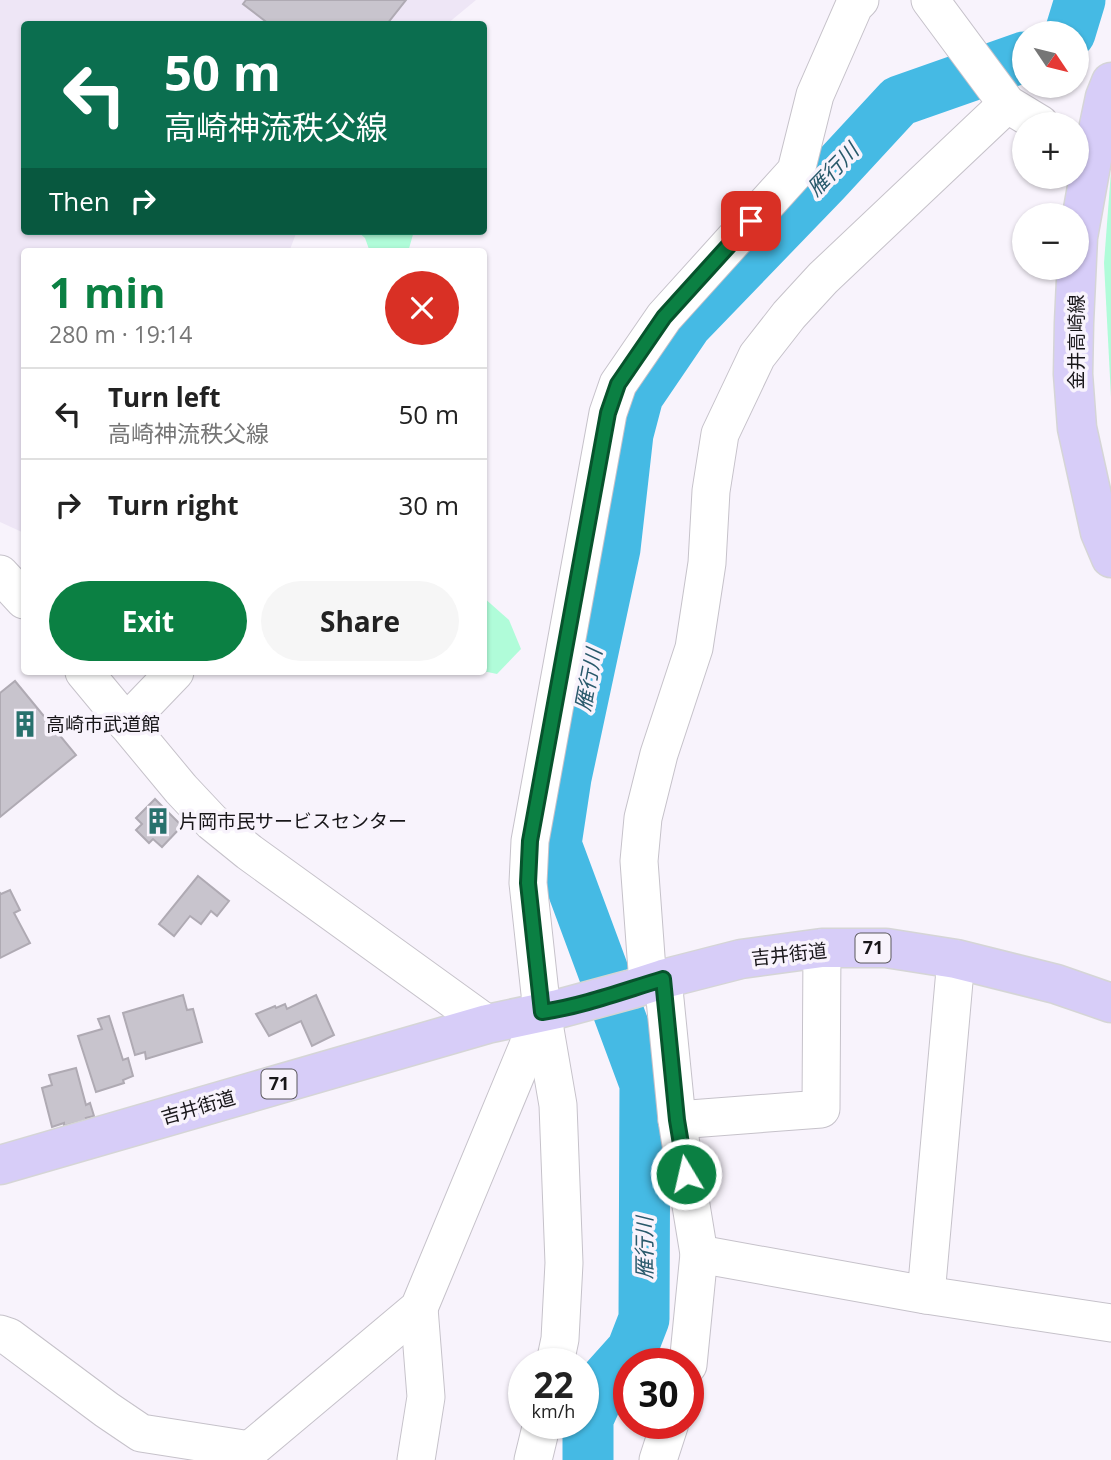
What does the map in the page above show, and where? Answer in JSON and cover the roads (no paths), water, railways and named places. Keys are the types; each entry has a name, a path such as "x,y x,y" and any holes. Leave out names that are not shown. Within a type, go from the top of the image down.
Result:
{"main road":[{"name":"金井高崎線","path":"1089,137 1111,82"},
{"name":"金井高崎線","path":"1081,189 1073,374 1077,428 1100,532 1111,558"},
{"name":"吉井街道","path":"648,984 741,959 822,948 886,948 956,959 1056,984 1111,1003"},
{"name":"71","path":"550,1011 648,984"},
{"name":"吉井街道","path":"0,1164 487,1024 550,1011"}],"street":[{"path":"558,1348 564,1263 558,1105 550,1011 528,883 530,841 608,413 618,384 664,317 796,171 815,96 859,0"},
{"path":"938,13 1000,96 1023,112"},
{"path":"690,1348 699,1254 677,1120 648,984 639,861 643,818 659,754 694,648 707,563 711,491 720,434 757,356 789,315 1000,96"},
{"path":"0,574 21,597"},
{"path":"87,675 181,789 212,822 249,852 487,1024"},
{"path":"127,723 172,675"},
{"path":"677,1120 821,1109 822,948"},
{"path":"926,1295 956,959"},
{"path":"0,1334 9,1337 141,1433 244,1455 419,1308 550,1011"},
{"path":"699,1254 926,1295 1111,1323"},
{"path":"416,1460 426,1397 419,1308"},
{"path":"533,1460 538,1439"},
{"path":"658,1460 665,1439"}],"waterway":[{"name":"雁行川","path":"1074,21 1080,0"},
{"name":"雁行川","path":"588,1460 588,1419 606,1379 632,1350 644,1319 645,1084 556,844 566,778 615,549 628,434 638,396 687,324 899,101 1012,61"}],"place":[{"name":"高崎市武道館","path":"25,724"},
{"name":"片岡市民サービスセンター","path":"158,821"}]}
